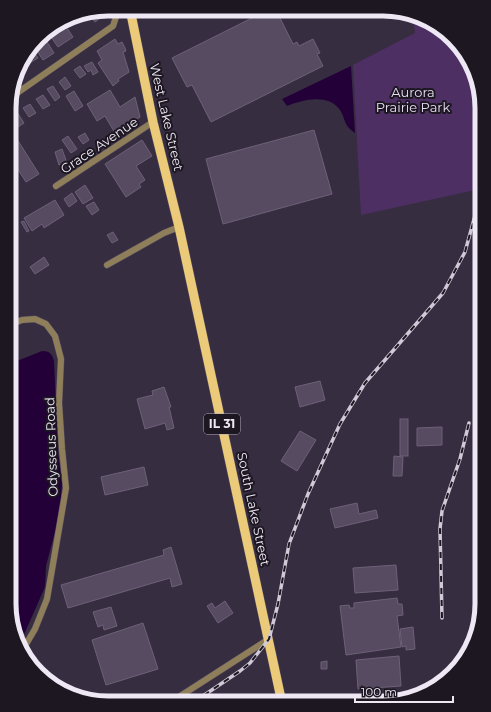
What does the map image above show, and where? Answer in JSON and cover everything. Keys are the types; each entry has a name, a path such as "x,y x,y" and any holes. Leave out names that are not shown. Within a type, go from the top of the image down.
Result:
{"main road":[{"name":"West Lake Street","path":"131,16 153,122 178,227"},
{"name":"South Lake Street","path":"178,227 281,696"}],"street":[{"path":"18,93 113,26 116,16"},
{"name":"Grace Avenue","path":"56,186 153,122"},
{"path":"107,265 164,233 178,227"},
{"name":"Odysseus Road","path":"16,322 35,319 46,324 55,336 61,359 60,411 66,488 47,599 35,629 25,645"},
{"path":"180,696 269,639"}],"green space":[{"name":"Aurora Prairie Park","path":"418,23 439,35 452,47 466,67 472,85 475,190 361,215 353,65 415,33 414,24"}],"shaded area":[{"path":"351,66 355,133 347,125 340,110 329,101 315,99 287,106 282,99"},
{"path":"42,351 50,353 54,361 58,452 62,483 60,513 46,566 45,587 22,638 18,622 16,604 17,361"}],"building":[{"path":"256,16 279,16 293,44 297,42 299,46 313,39 320,53 317,54 323,66 211,122 192,85 187,87 172,58"},
{"path":"102,17 102,17 95,22 92,18"},
{"path":"66,26 73,37 58,47 51,36"},
{"path":"115,39 118,44 122,42 125,48 126,51 123,52 129,72 118,79 119,81 113,86 98,63 102,60 97,51"},
{"path":"46,40 54,53 43,60 36,50"},
{"path":"34,53 38,58 28,64 28,62"},
{"path":"92,62 98,72 93,75 91,70 88,72 84,66"},
{"path":"80,66 86,74 80,78 74,70"},
{"path":"65,77 71,86 65,90 59,82"},
{"path":"53,86 60,97 55,101 47,89"},
{"path":"110,90 120,107 135,97 140,117 115,133 105,116 97,121 87,104"},
{"path":"74,91 83,106 75,111 66,96"},
{"path":"43,95 50,105 43,109 36,99"},
{"path":"30,104 36,113 29,117 23,108"},
{"path":"16,113 24,123 18,127 16,124"},
{"path":"314,130 332,194 223,224 206,159"},
{"path":"85,133 89,140 83,144 78,137"},
{"path":"68,136 77,149 71,153 62,140"},
{"path":"16,138 39,174 26,182 16,166"},
{"path":"142,140 152,156 136,166 145,180 139,184 141,187 126,197 105,164"},
{"path":"62,149 67,163 59,165 55,152"},
{"path":"85,185 93,198 83,204 75,192"},
{"path":"72,193 77,201 69,207 64,199"},
{"path":"55,200 64,215 44,228 42,224 32,231 24,218"},
{"path":"94,202 99,210 92,215 86,206"},
{"path":"24,221 29,231 27,232 21,222"},
{"path":"113,232 118,240 112,243 107,235"},
{"path":"44,257 49,265 35,274 30,267"},
{"path":"320,381 325,400 300,407 295,387"},
{"path":"164,387 171,407 169,407 174,428 167,430 165,423 145,429 137,399 153,395 152,391"},
{"path":"400,419 408,419 408,456 400,456"},
{"path":"442,427 442,445 417,446 417,428"},
{"path":"300,431 316,440 297,471 281,461"},
{"path":"394,456 403,457 402,476 393,476"},
{"path":"144,467 148,485 105,495 101,477"},
{"path":"357,503 359,514 376,510 378,518 335,528 330,509"},
{"path":"171,547 182,584 172,587 170,578 68,608 61,585 164,555 163,550"},
{"path":"396,565 398,590 355,593 353,568"},
{"path":"397,598 398,604 402,604 403,615 397,616 401,647 346,655 340,606 349,605 350,608 354,608 354,603"},
{"path":"225,601 233,613 218,623 207,606 212,603 215,608"},
{"path":"111,607 117,626 104,630 103,625 98,627 93,612"},
{"path":"143,623 158,669 106,685 92,640"},
{"path":"413,627 415,649 406,650 406,646 402,647 400,629"},
{"path":"399,656 401,686 358,689 356,660"},
{"path":"327,661 327,669 321,669 321,662"}],"railway":[{"path":"203,696 250,663 269,639 278,604 289,544 308,494 340,424 365,383 443,293 465,252 475,216"},
{"path":"442,618 440,529 442,511 460,459 469,423"}]}
